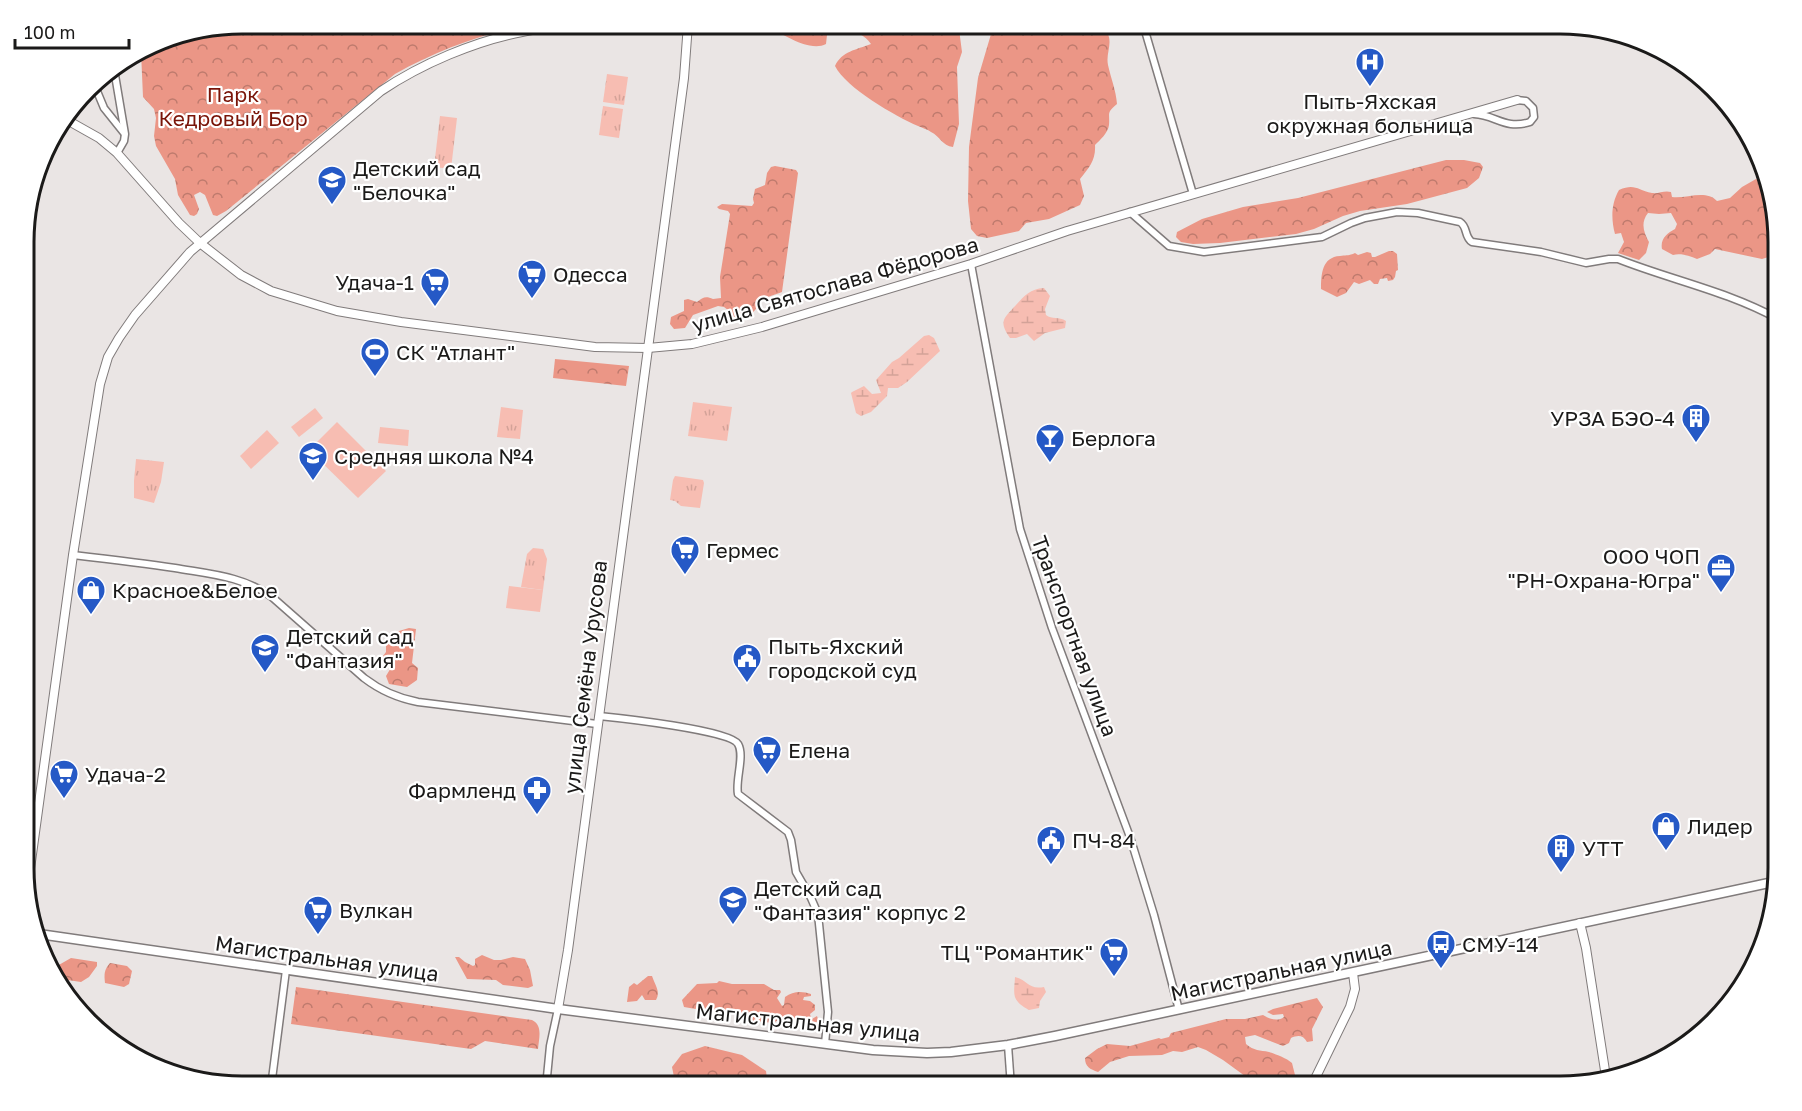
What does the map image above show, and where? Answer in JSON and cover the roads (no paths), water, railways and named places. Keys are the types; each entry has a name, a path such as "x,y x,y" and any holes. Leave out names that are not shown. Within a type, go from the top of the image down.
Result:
{"main road":[{"name":"Магистральная улица","path":"46,935 558,1009 873,1050 927,1053 1008,1045 1767,883"}],"street":[{"path":"34,840 73,555 100,384 106,364 119,338 135,315 200,243 381,91 434,61 514,34"},
{"name":"улица Семёна Урусова","path":"558,1009 569,943 684,78 687,34"},
{"path":"1146,34 1193,194"},
{"path":"116,78 125,134 117,153"},
{"path":"98,93 104,108 125,134"},
{"path":"1471,114 1509,124 1530,122 1534,117 1533,108 1526,101 1517,100"},
{"name":"улица Святослава Фёдорова","path":"73,124 99,138 117,153 179,223 200,243 242,275 271,291 337,311 401,322 594,347 669,348 718,339 971,264 1130,212 1517,100"},
{"path":"1130,212 1169,246 1204,252 1252,244 1322,237 1351,223 1378,215 1397,212 1418,213 1462,224 1468,239 1472,242 1541,252 1586,263 1609,259 1618,260 1728,296 1767,313"},
{"name":"Транспортная улица","path":"971,264 1020,529 1056,638 1130,837 1154,915 1179,1010"},
{"path":"73,555 213,574 255,586 272,597 364,678 381,690 397,697 418,702 597,724"},
{"path":"598,716 716,734 738,743 740,751 738,794 788,832 796,872 817,909 828,1012 825,1044"},
{"path":"1580,923 1605,1071"},
{"path":"272,1076 286,970"},
{"path":"1316,1076 1350,1007 1355,989 1353,973"},
{"path":"547,1076 549,1052 558,1009"},
{"path":"1008,1045 1010,1076"}],"place":[{"name":"Пыть-Яхская окружная больница","path":"1370,88"},
{"name":"Детский сад \"Белочка\"","path":"332,206"},
{"name":"Одесса","path":"532,300"},
{"name":"Удача-1","path":"435,308"},
{"name":"СК \"Атлант\"","path":"375,378"},
{"name":"УРЗА БЭО-4","path":"1696,444"},
{"name":"Берлога","path":"1050,464"},
{"name":"Средняя школа №4","path":"313,482"},
{"name":"Гермес","path":"685,576"},
{"name":"ООО ЧОП \"РН-Охрана-Югра\"","path":"1721,594"},
{"name":"Красное&Белое","path":"91,616"},
{"name":"Детский сад \"Фантазия\"","path":"265,674"},
{"name":"Пыть-Яхский городской суд","path":"747,684"},
{"name":"Елена","path":"767,776"},
{"name":"Удача-2","path":"64,800"},
{"name":"Фармленд","path":"537,816"},
{"name":"Лидер","path":"1666,852"},
{"name":"ПЧ-84","path":"1051,866"},
{"name":"УТТ","path":"1561,874"},
{"name":"Детский сад \"Фантазия\" корпус 2","path":"733,926"},
{"name":"Вулкан","path":"318,936"},
{"name":"СМУ-14","path":"1441,970"},
{"name":"ТЦ \"Романтик\"","path":"1114,978"}],"park label":[{"name":"Парк Кедровый Бор","path":"233,106"}]}
